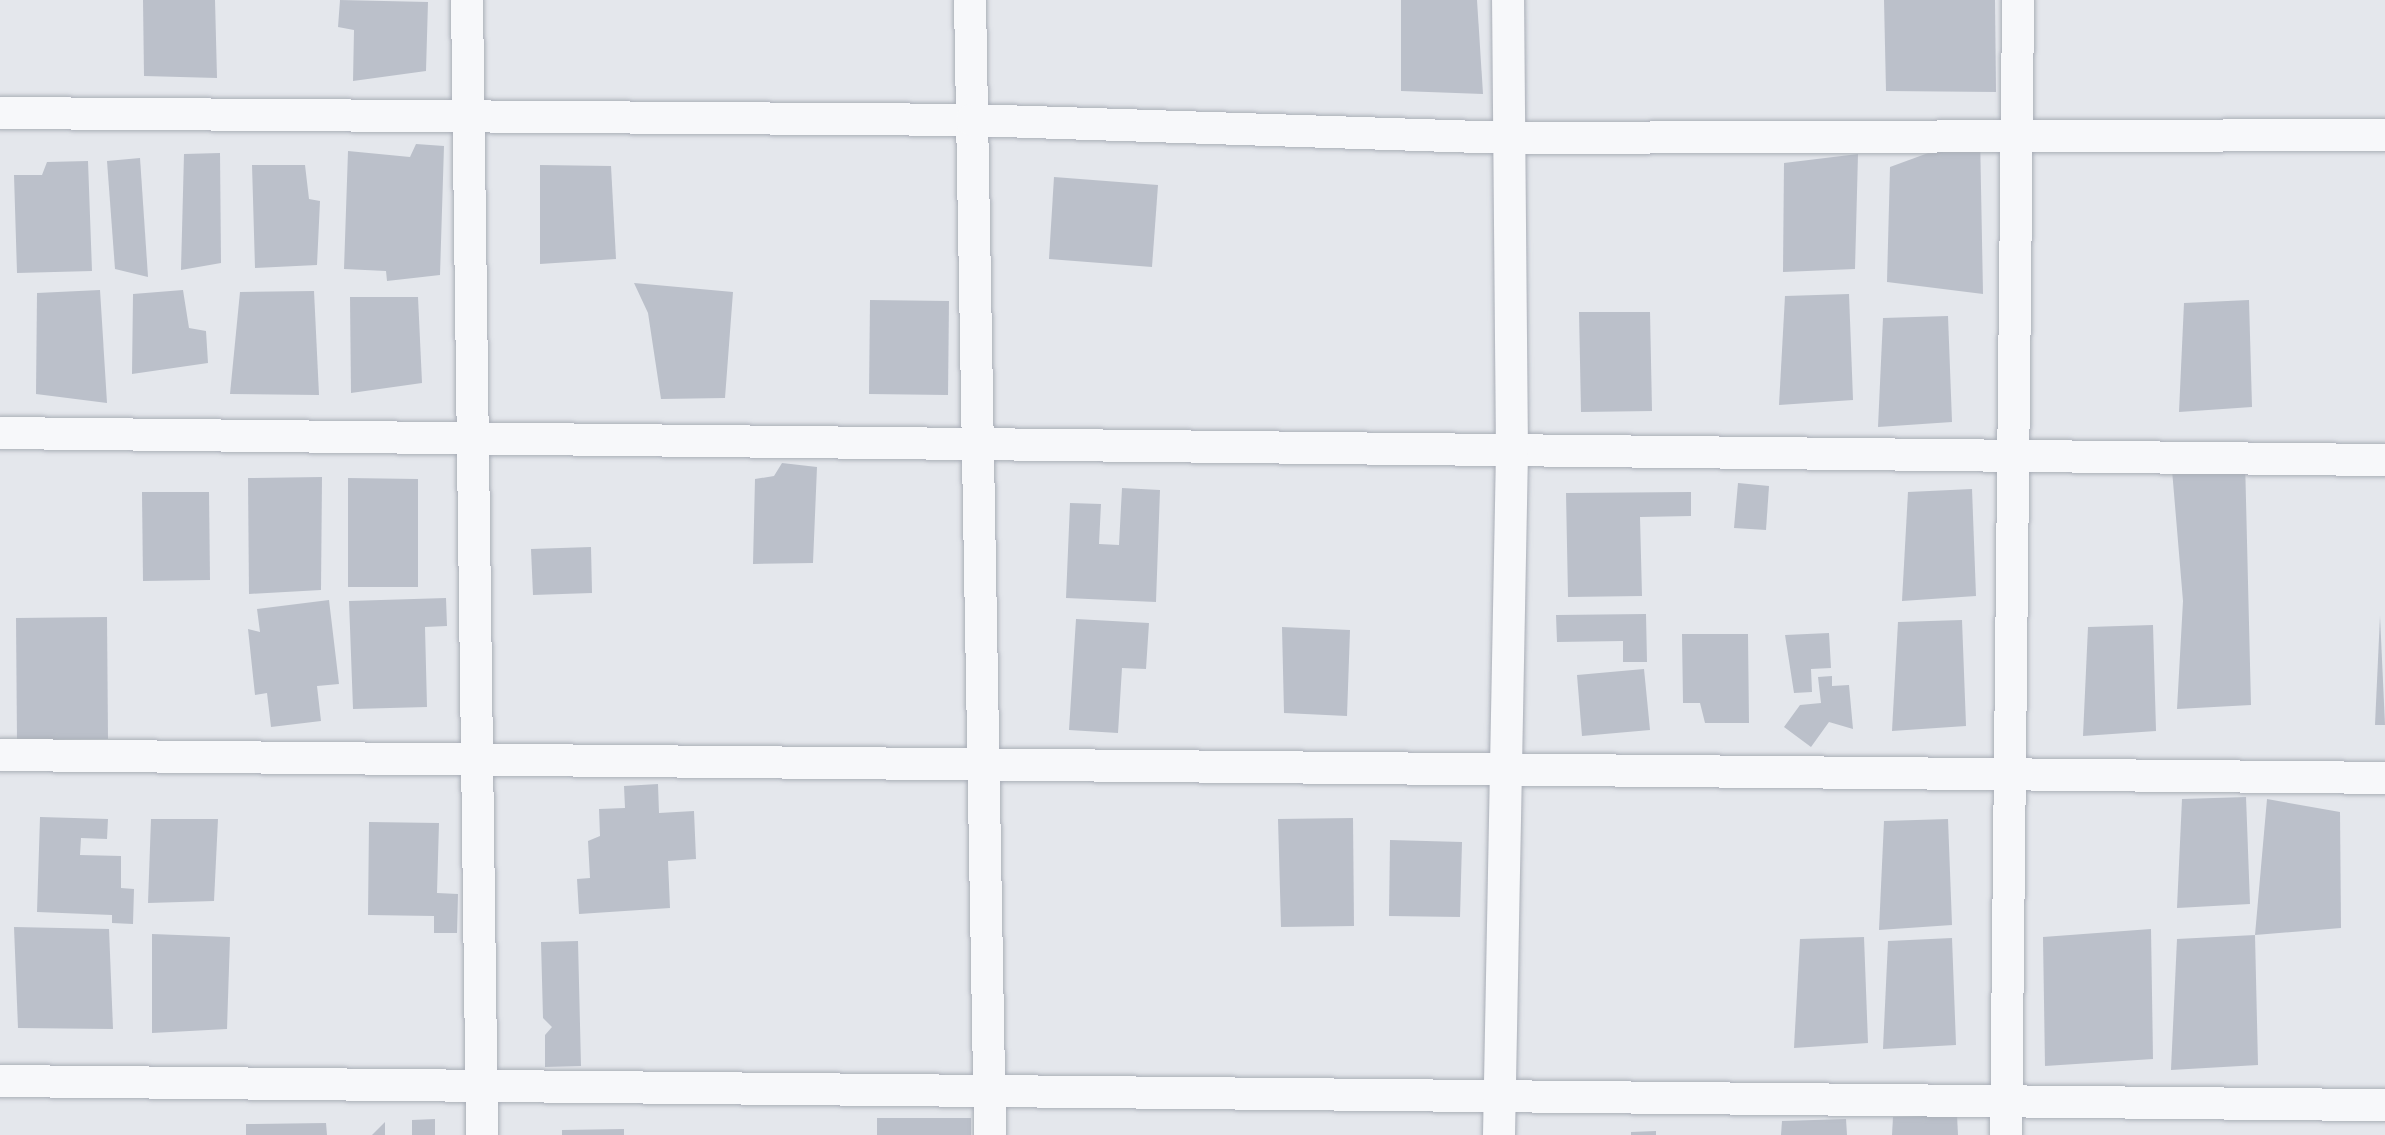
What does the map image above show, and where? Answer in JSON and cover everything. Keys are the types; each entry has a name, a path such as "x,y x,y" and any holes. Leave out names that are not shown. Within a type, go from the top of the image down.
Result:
{"street":[{"path":"467,0 482,1135"},
{"path":"970,0 990,1135"},
{"path":"1499,1135 1512,453 1508,0"},
{"path":"2006,1135 2018,0"},
{"path":"0,113 972,120 1509,138 2385,135"},
{"path":"0,433 1512,453 2385,460"},
{"path":"0,755 2385,778"},
{"path":"0,1081 2385,1105"}],"building":[{"path":"143,0 215,0 217,78 144,76"},
{"path":"340,0 428,2 426,71 353,81 354,30 338,27"},
{"path":"1401,0 1477,0 1483,94 1401,91"},
{"path":"1884,0 1995,0 1996,92 1886,91"},
{"path":"1980,134 1983,294 1887,282 1890,167"},
{"path":"416,144 444,146 440,275 387,281 386,271 344,269 348,151 410,157"},
{"path":"220,153 221,263 181,270 184,154"},
{"path":"1858,154 1855,269 1783,272 1784,163"},
{"path":"140,158 148,277 115,269 107,161"},
{"path":"88,161 92,271 17,273 14,175 42,175 47,162"},
{"path":"252,165 305,165 309,199 320,201 317,265 255,268"},
{"path":"540,165 611,166 616,259 540,264"},
{"path":"1054,177 1158,185 1152,267 1049,259"},
{"path":"634,283 733,292 725,398 661,399 648,313"},
{"path":"100,290 107,403 36,394 37,293"},
{"path":"183,290 189,328 206,331 208,363 132,374 133,294"},
{"path":"314,291 319,395 230,394 240,292"},
{"path":"1849,294 1853,400 1779,405 1785,296"},
{"path":"350,297 418,297 422,383 351,393"},
{"path":"870,300 949,301 948,395 869,394"},
{"path":"2249,300 2252,407 2179,412 2184,303"},
{"path":"1579,312 1650,312 1652,411 1581,412"},
{"path":"1948,316 1952,422 1878,427 1883,318"},
{"path":"2171,458 2245,459 2251,705 2177,709 2183,601"},
{"path":"782,463 817,467 813,563 753,564 755,479 774,476"},
{"path":"322,477 321,590 249,594 248,478"},
{"path":"348,478 418,479 418,587 348,587"},
{"path":"1738,483 1769,486 1766,530 1734,528"},
{"path":"1122,488 1160,490 1156,602 1066,598 1070,503 1101,504 1099,544 1119,545"},
{"path":"1972,489 1976,596 1902,601 1908,492"},
{"path":"142,492 209,492 210,580 143,581"},
{"path":"1691,492 1691,516 1640,517 1642,596 1568,597 1566,493"},
{"path":"591,547 592,593 533,595 531,549"},
{"path":"446,598 447,626 425,627 427,707 353,709 349,601"},
{"path":"329,600 339,684 317,686 321,721 271,727 267,693 255,695 248,629 260,632 257,609"},
{"path":"1646,614 1647,662 1623,662 1623,641 1557,642 1556,615"},
{"path":"2380,616 2385,725 2375,725"},
{"path":"107,617 108,739 17,740 16,618"},
{"path":"1076,619 1149,623 1146,669 1122,668 1118,733 1069,730"},
{"path":"1962,620 1966,726 1892,731 1898,622"},
{"path":"2153,625 2156,731 2083,736 2088,627"},
{"path":"1282,627 1350,630 1347,716 1284,713"},
{"path":"1829,633 1831,668 1811,669 1812,692 1794,693 1785,635"},
{"path":"1682,634 1748,634 1749,723 1705,723 1700,703 1683,703"},
{"path":"1644,669 1650,730 1582,736 1577,675"},
{"path":"1832,676 1832,686 1849,685 1853,729 1829,722 1811,747 1784,727 1800,705 1821,703 1818,677"},
{"path":"658,784 659,813 694,811 696,859 668,861 670,908 579,914 577,879 590,878 588,841 600,836 599,809 625,808 624,786"},
{"path":"2246,797 2250,904 2177,908 2182,799"},
{"path":"2267,799 2340,812 2341,928 2255,935"},
{"path":"40,817 108,819 107,839 81,838 80,855 121,856 121,888 134,889 133,924 112,923 112,915 37,912"},
{"path":"1353,818 1354,926 1281,927 1278,819"},
{"path":"151,819 218,819 214,901 148,903"},
{"path":"1948,819 1952,925 1879,930 1884,821"},
{"path":"369,822 439,823 437,893 458,894 457,933 434,933 434,916 368,915"},
{"path":"1390,840 1462,842 1460,917 1389,916"},
{"path":"14,927 109,929 113,1029 18,1028"},
{"path":"2151,929 2153,1059 2045,1066 2043,937"},
{"path":"152,934 230,937 227,1029 152,1033"},
{"path":"2255,935 2258,1065 2171,1070 2177,939"},
{"path":"1864,937 1868,1043 1794,1048 1800,939"},
{"path":"1952,938 1956,1045 1883,1049 1888,941"},
{"path":"578,941 581,1066 545,1067 545,1035 552,1027 543,1018 541,942"},
{"path":"1957,1115 1958,1135 1892,1135 1893,1117"},
{"path":"877,1118 971,1118 971,1135 877,1135"},
{"path":"435,1119 435,1135 412,1135 412,1120"},
{"path":"1846,1119 1847,1135 1781,1135 1782,1121"},
{"path":"385,1122 385,1135 372,1135"},
{"path":"326,1123 327,1135 246,1135 246,1124"},
{"path":"624,1129 624,1135 562,1135 562,1130"},
{"path":"1656,1131 1656,1135 1631,1135 1631,1132"}]}
